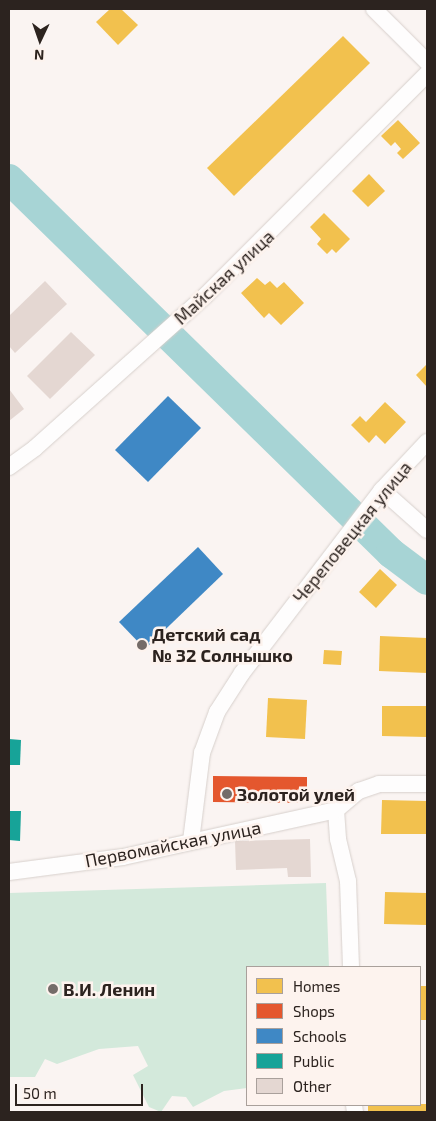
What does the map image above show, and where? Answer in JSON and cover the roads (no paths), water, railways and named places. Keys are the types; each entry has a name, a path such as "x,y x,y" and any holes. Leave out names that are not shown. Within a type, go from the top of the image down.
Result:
{"street":[{"path":"374,9 427,62"},
{"name":"Майская улица","path":"9,467 184,315 278,226 427,74"},
{"name":"Череповецкая улица","path":"192,841 202,753 217,712 382,490 427,442"},
{"path":"382,490 427,530"},
{"name":"Первомайская улица","path":"9,872 123,857 336,810 359,791 379,784 427,784"},
{"path":"336,810 338,839 348,881 350,966"}],"waterway":[{"path":"9,179 391,553 427,580"}],"place":[{"name":"Детский сад № 32 Солнышко","path":"142,645"},
{"name":"Золотой улей","path":"227,794"},
{"name":"В.И. Ленин","path":"53,989"}]}
